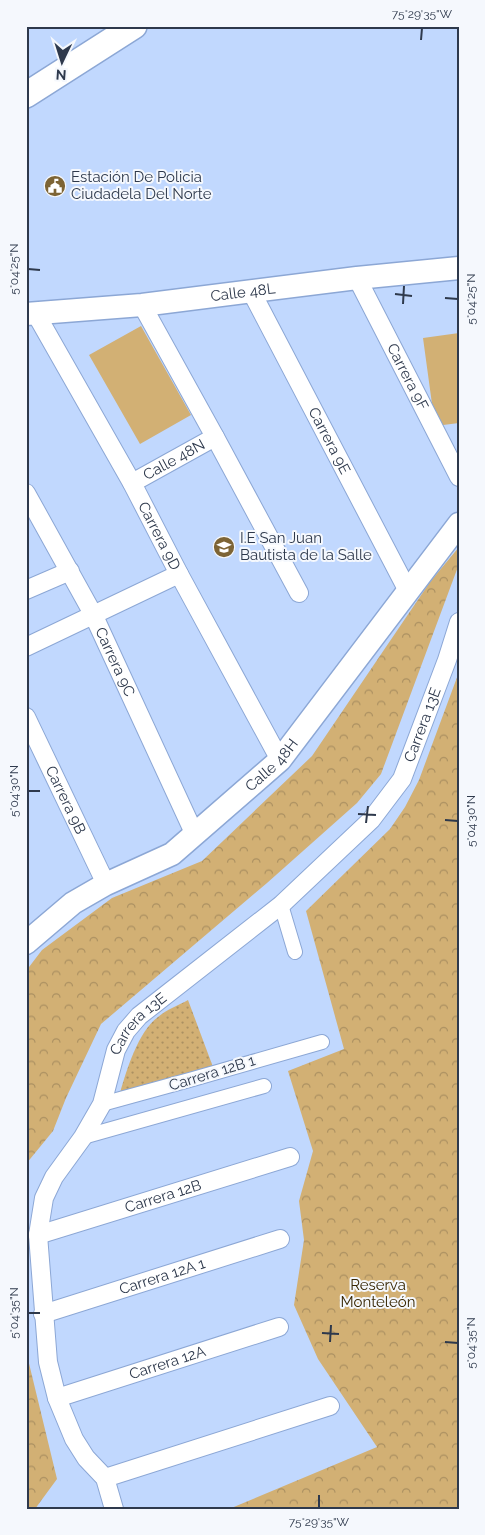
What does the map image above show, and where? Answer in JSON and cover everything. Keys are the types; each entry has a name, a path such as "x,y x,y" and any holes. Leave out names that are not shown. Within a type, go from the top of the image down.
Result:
{"main road":[{"path":"26,95 134,26"}],"street":[{"name":"Calle 48L","path":"31,314 142,305 357,278 459,268"},
{"name":"Carrera 9F","path":"357,278 459,477"},
{"name":"Carrera 9E","path":"251,291 408,591"},
{"path":"142,305 299,594"},
{"name":"Carrera 9D","path":"31,314 132,483 280,760"},
{"name":"Calle 48N","path":"132,483 215,437"},
{"name":"Carrera 9C","path":"26,493 93,614 196,835"},
{"name":"Calle 48H","path":"27,941 73,903 106,884 172,854 280,760 459,524"},
{"path":"26,590 70,572"},
{"path":"26,647 179,574"},
{"name":"Carrera 13E","path":"114,1509 104,1478 86,1458 74,1440 57,1398 48,1362 38,1235 44,1198 54,1176 84,1137 102,1104 116,1050 126,1031 139,1016 281,905 371,820 402,779 447,660 459,622"},
{"name":"Carrera 9B","path":"26,717 106,884"},
{"path":"281,905 295,952"},
{"name":"Carrera 12B 1","path":"102,1104 193,1080 322,1042"},
{"name":"Carrera 12B 1","path":"84,1137 264,1086"},
{"name":"Carrera 12B","path":"38,1235 290,1157"},
{"name":"Carrera 12A 1","path":"43,1314 280,1239"},
{"name":"Carrera 12A","path":"57,1398 279,1327"},
{"path":"104,1478 330,1406"}],"green space":[{"path":"141,326 191,415 140,444 89,355"},
{"path":"459,333 459,423 435,426 423,338"},
{"path":"459,547 459,564 381,774 357,803 267,883 101,1024 66,1098 53,1131 26,1164 26,971 42,950 112,898 202,861 312,756 430,582"},
{"name":"Reserva Monteleón","path":"459,672 459,1509 229,1509 377,1447 318,1359 294,1305 304,1240 299,1201 313,1151 288,1071 344,1049 306,911 390,829 405,807 419,780"},
{"path":"188,1000 213,1067 120,1093 134,1052 145,1032 161,1014"},
{"path":"26,1351 57,1479 35,1509 26,1509"}],"place":[{"name":"Estación De Policia Ciudadela Del Norte","path":"55,186"},
{"name":"I.E San Juan Bautista de la Salle","path":"224,547"}]}
